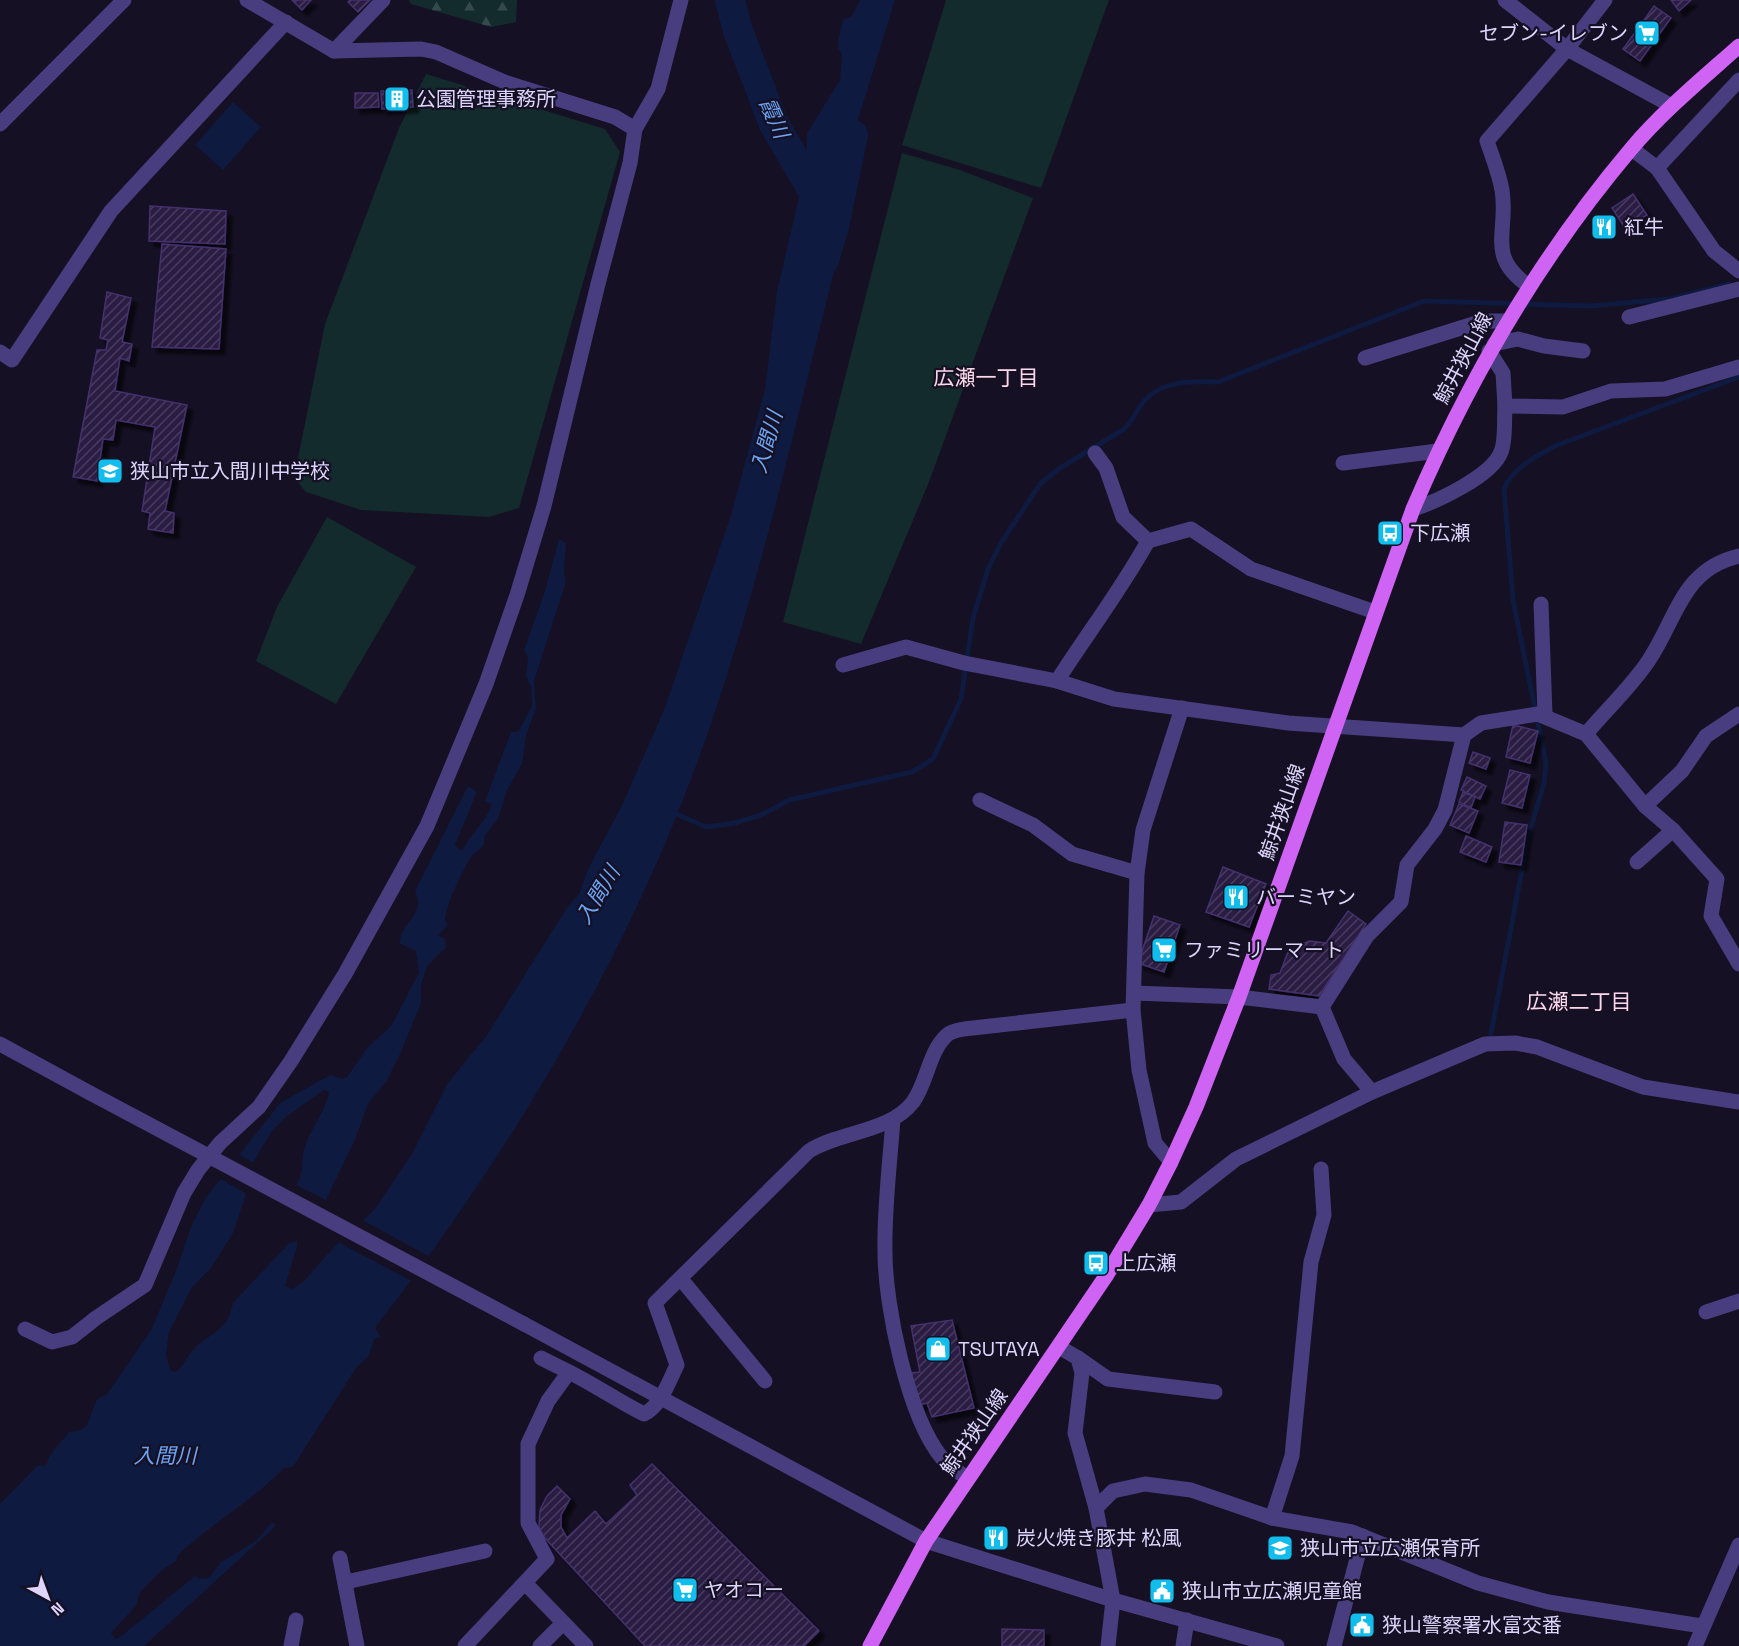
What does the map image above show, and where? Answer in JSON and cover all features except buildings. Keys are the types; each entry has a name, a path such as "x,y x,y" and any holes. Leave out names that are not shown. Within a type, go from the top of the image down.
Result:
{"main road":[{"name":"鯨井狭山線","path":"870,1646 926,1541 1059,1347 1149,1205 1171,1162 1196,1107 1239,997 1374,612 1413,509 1438,451 1491,348 1559,241 1632,149 1672,106 1739,46"}],"street":[{"path":"0,124 124,0"},
{"path":"246,0 334,51 421,49 450,56 507,83 615,117 635,129"},
{"path":"334,51 383,0"},
{"path":"25,1329 52,1342 72,1337 145,1285 184,1193 198,1170 220,1143 259,1107 291,1062 345,974 427,826 486,684 541,517 630,163 635,129 658,89 681,0"},
{"path":"1504,0 1567,49 1672,106"},
{"path":"1526,290 1504,260 1502,190 1487,141 1567,49 1605,0"},
{"path":"0,352 12,360 111,211 286,22"},
{"path":"1657,168 1739,80"},
{"path":"1632,149 1657,168 1714,251 1739,271"},
{"path":"1629,317 1739,289"},
{"path":"1365,358 1483,321 1509,318"},
{"path":"1413,509 1438,502 1491,466 1502,452 1505,406 1503,373 1491,348 1518,339 1544,346 1583,351"},
{"path":"1505,406 1563,407 1611,391 1665,389 1738,369"},
{"path":"1343,463 1438,451"},
{"path":"1095,453 1106,468 1123,517 1148,541"},
{"path":"1057,681 1094,622 1106,611 1148,541 1191,529 1251,569 1374,612"},
{"path":"1586,734 1649,661 1691,583 1723,559 1739,555"},
{"path":"1541,604 1541,714"},
{"path":"843,665 906,647 967,664 1057,681 1114,699 1288,723 1335,724 1464,735 1482,723 1541,714 1586,734 1645,806 1672,830 1717,879 1711,916 1739,964"},
{"path":"1171,1162 1155,1143 1139,1070 1133,1010 1137,873 1143,830 1182,708"},
{"path":"1645,806 1682,771 1706,736 1739,714"},
{"path":"1322,1006 1367,936 1401,902 1407,865 1435,829 1445,810 1464,735"},
{"path":"980,800 1034,825 1072,854 1137,873"},
{"path":"1637,862 1672,830"},
{"path":"1134,993 1239,997 1322,1006"},
{"path":"1322,1006 1344,1059 1372,1092"},
{"path":"541,1358 644,1414 661,1397 677,1365 655,1303 809,1151 822,1143 893,1119 912,1102 940,1044 948,1034 964,1029 1133,1010"},
{"path":"1149,1205 1181,1202 1236,1159 1372,1092 1485,1044 1515,1043 1537,1047 1643,1087 1739,1102"},
{"path":"0,1044 926,1541 1113,1600 1187,1620 1248,1642 1277,1646"},
{"path":"893,1119 884,1253 900,1359 911,1396 926,1431 943,1459 968,1478"},
{"path":"1272,1518 1292,1456 1311,1262 1324,1215 1321,1169"},
{"path":"681,1279 765,1381"},
{"path":"1706,1312 1739,1301"},
{"path":"1059,1347 1108,1379 1215,1392"},
{"path":"1078,1358 1082,1373 1075,1433 1096,1508 1113,1600 1108,1646"},
{"path":"465,1646 547,1559 528,1523 528,1444 548,1401 569,1372"},
{"path":"1096,1508 1113,1491 1145,1484 1191,1490 1272,1518 1363,1536 1478,1582 1548,1602 1702,1626"},
{"path":"1334,1646 1363,1536"},
{"path":"1695,1646 1739,1545"},
{"path":"346,1582 485,1551"},
{"path":"340,1558 357,1646"},
{"path":"525,1582 586,1646"},
{"path":"291,1646 296,1620"},
{"path":"1183,1646 1187,1620"},
{"path":"540,1646 563,1623"}],"green space":[{"path":"409,0 517,0 516,22 491,27 411,4"},
{"path":"946,0 1109,0 1041,188 902,145"},
{"path":"426,74 605,129 620,152 519,508 489,517 361,510 306,492 294,478 325,324 399,128"},
{"path":"902,153 960,170 1033,198 929,482 861,644 783,622"},
{"path":"327,517 416,567 336,704 256,661 277,607"}],"water":[{"name":"入間川","path":"860,0 895,0 854,133 837,201 829,251 831,257 837,259 779,491 748,607 712,721 682,803 648,883 610,962 569,1038 524,1113 477,1187 375,1328 381,1337 375,1338 368,1357 356,1368 293,1467 284,1468 259,1491 191,1543 178,1555 176,1561 161,1571 140,1592 136,1606 111,1633 115,1639 195,1576 200,1579 209,1578 221,1562 256,1541 272,1522 276,1526 144,1646 0,1646 0,1504 37,1466 46,1465 50,1455 69,1432 81,1430 87,1425 97,1399 106,1395 151,1330 176,1271 192,1224 206,1197 280,1103 330,1075 342,1079 347,1077 367,1048 391,1026 419,973 416,951 400,944 404,929 417,907 418,900 415,891 468,786 477,792 455,845 460,850 463,849 490,809 491,804 485,801 511,732 518,732 532,706 531,687 526,676 528,657 524,650 545,591 559,539 566,543 564,572 566,582 534,681 536,708 526,736 522,764 507,790 498,819 484,837 484,845 470,858 448,905 445,920 448,925 438,935 445,939 446,947 427,966 421,985 421,1003 401,1052 386,1082 368,1104 355,1140 326,1200 296,1185 301,1172 304,1149 329,1092 324,1090 286,1117 272,1131 254,1161 248,1188 233,1233 211,1268 191,1289 169,1332 166,1354 170,1370 176,1372 194,1349 222,1327 233,1303 289,1243 297,1241 285,1286 292,1289 303,1282 334,1247 375,1209 413,1152 448,1083 487,1035 568,906 579,894 588,869 622,805 664,710 731,515 765,389 777,291 806,167 807,133 840,80 842,55 838,48 838,41 843,20 852,16"},
{"path":"233,102 261,127 223,170 195,145"}],"pier":[{"path":"236,1153 256,1164 249,1195 217,1177"},
{"path":"360,1219 432,1258 414,1282 336,1241"}],"waterway":[{"name":"霞川","path":"730,0 738,31 774,124 824,210"},
{"name":"入間川","path":"824,260 834,227 853,135"},
{"path":"670,811 706,827 735,823 761,815 789,800 912,772 933,759 961,699 973,618 988,569 1001,543 1040,484 1057,470 1124,429 1146,399 1162,388 1180,383 1218,382 1424,301 1590,306 1669,299 1729,284"},
{"path":"1491,1034 1528,838 1544,783 1546,763 1513,600 1504,489 1519,469 1555,446 1739,377"}],"place":[{"name":"セブン-イレブン","path":"1647,33"},
{"name":"公園管理事務所","path":"397,99"},
{"name":"紅牛","path":"1604,227"},
{"name":"狭山市立入間川中学校","path":"110,471"},
{"name":"下広瀬","path":"1390,533"},
{"name":"バーミヤン","path":"1236,897"},
{"name":"ファミリーマート","path":"1164,950"},
{"name":"上広瀬","path":"1096,1263"},
{"name":"TSUTAYA","path":"938,1349"},
{"name":"炭火焼き豚丼 松風","path":"996,1538"},
{"name":"狭山市立広瀬保育所","path":"1280,1548"},
{"name":"ヤオコー","path":"685,1590"},
{"name":"狭山市立広瀬児童館","path":"1162,1591"},
{"name":"狭山警察署水富交番","path":"1362,1625"}],"district":[{"name":"広瀬一丁目","path":"986,378"},
{"name":"広瀬二丁目","path":"1579,1002"}]}
